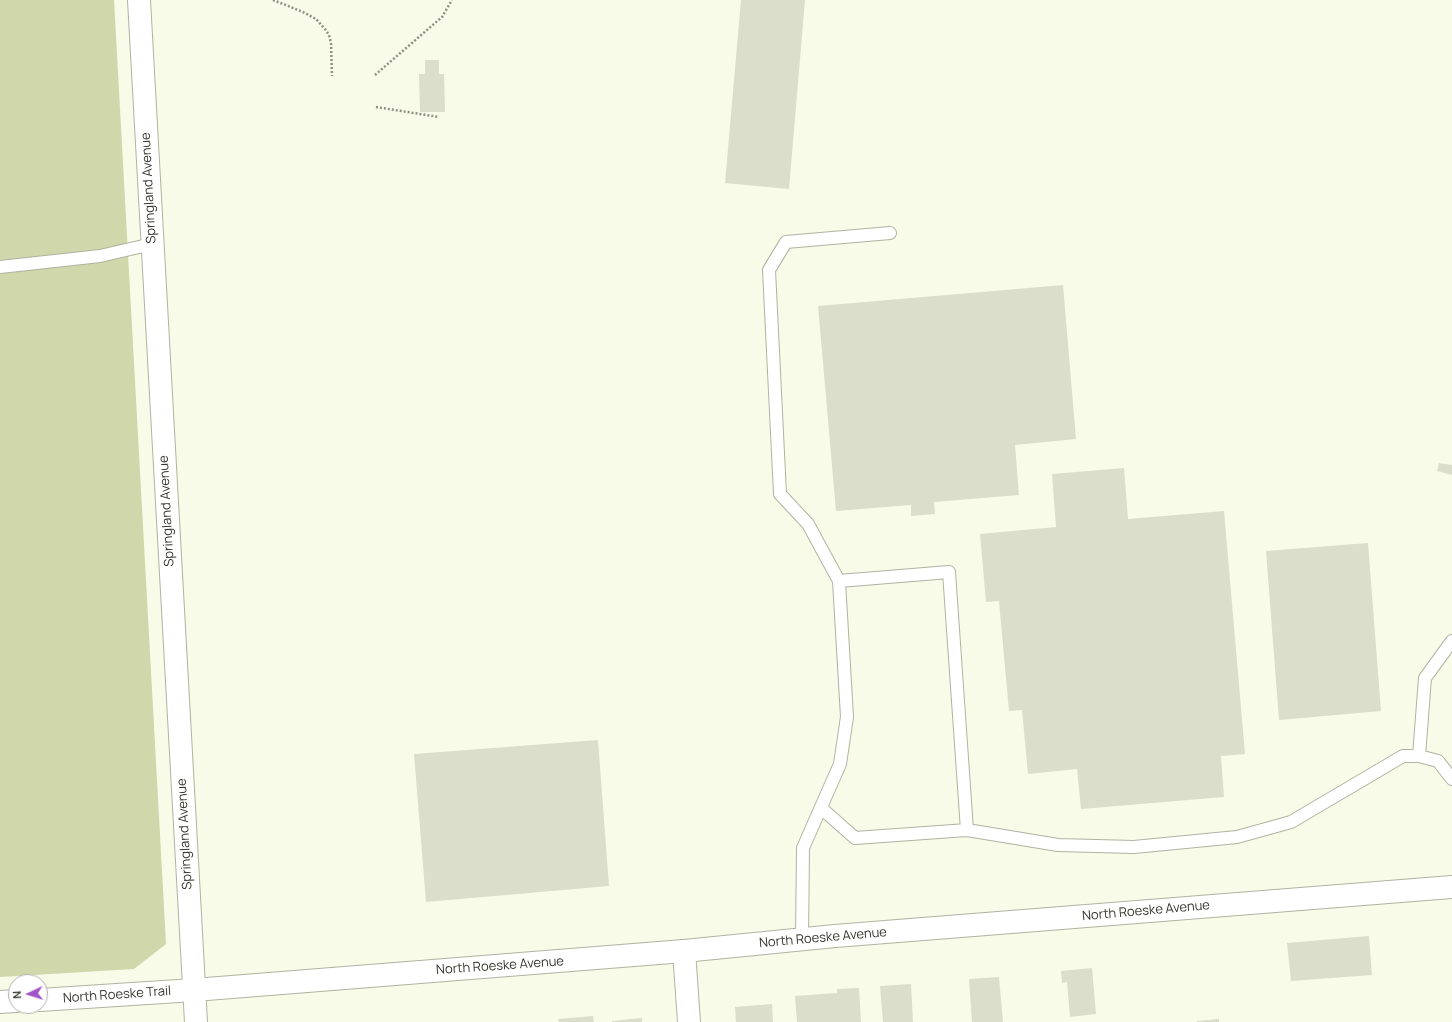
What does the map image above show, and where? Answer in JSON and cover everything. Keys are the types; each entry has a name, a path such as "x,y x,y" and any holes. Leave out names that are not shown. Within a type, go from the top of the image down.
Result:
{"street":[{"name":"Springland Avenue","path":"139,0 196,1022"},
{"name":"North Roeske Avenue","path":"194,990 684,951 802,939 1452,887"},
{"path":"684,951 689,1022"},
{"name":"North Roeske Trail","path":"48,999 194,990"}],"lane":[{"path":"802,939 803,848 840,764 847,717 839,580 808,524 780,494 769,270 786,242 890,233"},
{"path":"0,267 100,256 152,244"},
{"path":"839,580 949,572 967,830"},
{"path":"1419,756 1425,678 1452,641"},
{"path":"820,808 855,838 967,830 1058,845 1134,847 1238,837 1290,822 1403,756 1419,756 1438,762 1452,779"}],"path":[{"path":"273,0 303,12 316,20 325,29 329,35 331,43 332,76"},
{"path":"375,75 442,17 452,0"},
{"path":"376,107 439,117"}],"green space":[{"path":"0,0 114,0 166,944 134,969 48,974 8,974 8,977 0,977"}],"building":[{"path":"741,0 805,0 789,189 725,183"},
{"path":"425,60 439,60 439,74 444,74 445,112 420,112 419,74 425,74"},
{"path":"1063,285 1076,439 1015,445 1019,495 934,502 935,514 911,516 911,505 836,511 818,306"},
{"path":"1439,463 1452,465 1452,475 1437,471"},
{"path":"1124,468 1128,519 1224,511 1245,754 1221,756 1224,797 1081,809 1077,769 1028,774 1022,710 1009,711 999,601 986,602 980,534 1056,527 1052,474"},
{"path":"1368,543 1381,711 1279,720 1266,551"},
{"path":"598,740 609,886 426,902 414,754"},
{"path":"1369,936 1372,975 1291,981 1287,943"},
{"path":"1092,968 1096,1014 1070,1017 1067,982 1062,983 1061,971"},
{"path":"999,977 1003,1022 972,1022 969,979"},
{"path":"911,984 913,1022 883,1022 880,986"},
{"path":"859,988 861,1022 797,1022 795,996 837,993 837,989"},
{"path":"772,1004 773,1022 736,1022 735,1007"},
{"path":"593,1016 594,1022 559,1022 558,1019"},
{"path":"642,1018 642,1022 612,1022 612,1021"},
{"path":"1219,1019 1219,1022 1197,1022 1197,1021"}]}
